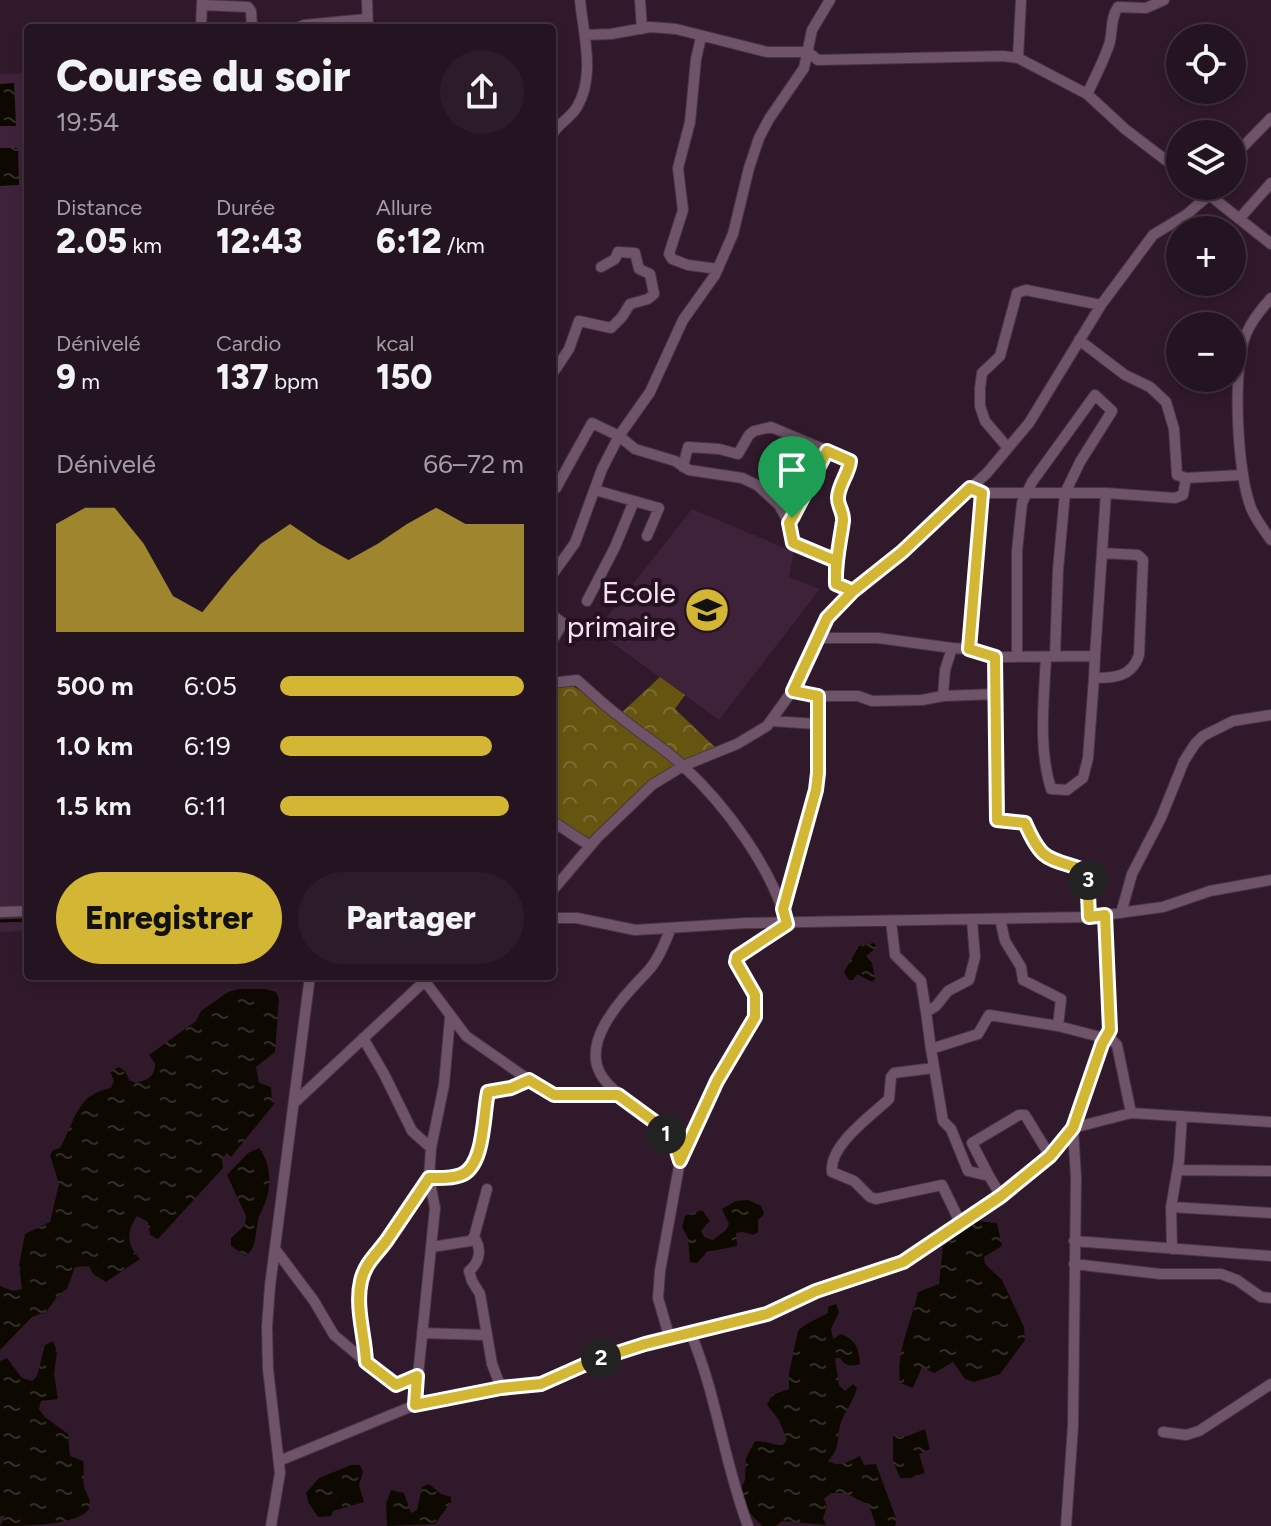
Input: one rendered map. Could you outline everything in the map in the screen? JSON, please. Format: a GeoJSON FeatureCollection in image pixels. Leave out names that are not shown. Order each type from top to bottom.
{"type":"FeatureCollection","features":[{"type":"Feature","properties":{"kind":"street"},"geometry":{"type":"LineString","coordinates":[[367,0],[368,24]]}},
{"type":"Feature","properties":{"kind":"street"},"geometry":{"type":"LineString","coordinates":[[556,130],[578,105],[585,89],[585,35],[580,0]]}},
{"type":"Feature","properties":{"kind":"street"},"geometry":{"type":"LineString","coordinates":[[640,0],[642,29]]}},
{"type":"Feature","properties":{"kind":"street"},"geometry":{"type":"LineString","coordinates":[[556,569],[575,543],[619,436],[650,392],[683,320],[718,269],[733,234],[759,138],[804,68],[812,30],[830,0]]}},
{"type":"Feature","properties":{"kind":"street"},"geometry":{"type":"LineString","coordinates":[[1018,58],[1021,0]]}},
{"type":"Feature","properties":{"kind":"street"},"geometry":{"type":"LineString","coordinates":[[1087,94],[1107,50],[1118,7],[1146,8],[1164,0]]}},
{"type":"Feature","properties":{"kind":"street"},"geometry":{"type":"LineString","coordinates":[[201,24],[202,3],[248,7],[252,24]]}},
{"type":"Feature","properties":{"kind":"street"},"geometry":{"type":"LineString","coordinates":[[585,35],[676,29],[767,52],[808,52],[818,60],[962,56],[1018,58],[1087,94],[1166,160]]}},
{"type":"Feature","properties":{"kind":"street"},"geometry":{"type":"LineString","coordinates":[[701,37],[690,122],[678,168],[683,210],[669,254],[672,259],[688,265],[718,269]]}},
{"type":"Feature","properties":{"kind":"street"},"geometry":{"type":"LineString","coordinates":[[1246,144],[1271,118]]}},
{"type":"Feature","properties":{"kind":"street"},"geometry":{"type":"LineString","coordinates":[[1242,216],[1271,183]]}},
{"type":"Feature","properties":{"kind":"street"},"geometry":{"type":"LineString","coordinates":[[556,886],[590,846],[652,785],[683,766],[737,744],[771,721],[793,691],[835,607],[892,560],[1008,448],[1029,423],[1101,305],[1153,235],[1186,215],[1196,200]]}},
{"type":"Feature","properties":{"kind":"street"},"geometry":{"type":"LineString","coordinates":[[1217,200],[1236,216]]}},
{"type":"Feature","properties":{"kind":"street"},"geometry":{"type":"LineString","coordinates":[[1246,224],[1271,244]]}},
{"type":"Feature","properties":{"kind":"street"},"geometry":{"type":"LineString","coordinates":[[556,368],[569,349],[579,321],[611,328],[630,304],[654,294],[650,274],[639,269],[635,253],[618,252],[615,259],[601,267]]}},
{"type":"Feature","properties":{"kind":"street"},"geometry":{"type":"LineString","coordinates":[[1008,448],[985,421],[980,406],[980,388],[982,373],[1000,356],[1017,293],[1026,290],[1101,305]]}},
{"type":"Feature","properties":{"kind":"street"},"geometry":{"type":"LineString","coordinates":[[1271,298],[1251,324],[1240,359],[1239,411],[1242,475],[1252,511],[1271,540]]}},
{"type":"Feature","properties":{"kind":"street"},"geometry":{"type":"LineString","coordinates":[[1079,340],[1125,375],[1150,387],[1166,402],[1174,429],[1176,473],[1180,478],[1242,475]]}},
{"type":"Feature","properties":{"kind":"street"},"geometry":{"type":"LineString","coordinates":[[1017,657],[1018,529],[1025,494],[1095,395],[1112,411],[1080,462],[1065,493],[1051,656],[1046,758],[1051,789],[1067,790],[1083,778],[1088,758],[1106,493]]}},
{"type":"Feature","properties":{"kind":"street"},"geometry":{"type":"LineString","coordinates":[[556,488],[590,423],[619,436],[635,449],[675,461],[691,471],[742,478],[757,485],[779,505],[789,523],[794,544],[836,561]]}},
{"type":"Feature","properties":{"kind":"street"},"geometry":{"type":"LineString","coordinates":[[683,467],[688,447],[724,449],[738,454],[754,431],[771,427],[847,459],[851,465],[838,497],[844,519],[836,561],[836,584],[853,591]]}},
{"type":"Feature","properties":{"kind":"street"},"geometry":{"type":"LineString","coordinates":[[789,523],[827,451]]}},
{"type":"Feature","properties":{"kind":"street"},"geometry":{"type":"LineString","coordinates":[[970,488],[982,493],[1106,493],[1180,497],[1185,492],[1186,478]]}},
{"type":"Feature","properties":{"kind":"street"},"geometry":{"type":"LineString","coordinates":[[595,490],[660,509],[647,536]]}},
{"type":"Feature","properties":{"kind":"street"},"geometry":{"type":"LineString","coordinates":[[969,649],[982,493]]}},
{"type":"Feature","properties":{"kind":"street"},"geometry":{"type":"LineString","coordinates":[[587,601],[634,501]]}},
{"type":"Feature","properties":{"kind":"street"},"geometry":{"type":"LineString","coordinates":[[1094,678],[1116,678],[1125,674],[1136,663],[1140,642],[1142,557],[1102,553]]}},
{"type":"Feature","properties":{"kind":"street"},"geometry":{"type":"LineString","coordinates":[[556,618],[563,623],[556,634]]}},
{"type":"Feature","properties":{"kind":"street"},"geometry":{"type":"LineString","coordinates":[[817,638],[886,639],[969,649],[995,657],[1095,656]]}},
{"type":"Feature","properties":{"kind":"street"},"geometry":{"type":"LineString","coordinates":[[943,696],[945,670],[952,648]]}},
{"type":"Feature","properties":{"kind":"street"},"geometry":{"type":"LineString","coordinates":[[995,657],[997,820],[1025,823],[1036,848],[1055,862],[1087,871],[1089,917]]}},
{"type":"Feature","properties":{"kind":"street"},"geometry":{"type":"LineString","coordinates":[[556,683],[577,680],[683,766],[717,803],[748,845],[772,884],[787,924]]}},
{"type":"Feature","properties":{"kind":"street"},"geometry":{"type":"LineString","coordinates":[[793,691],[818,696],[852,696],[872,701],[997,694]]}},
{"type":"Feature","properties":{"kind":"street"},"geometry":{"type":"LineString","coordinates":[[783,909],[816,790],[818,696]]}},
{"type":"Feature","properties":{"kind":"street"},"geometry":{"type":"LineString","coordinates":[[1121,913],[1132,874],[1161,818],[1184,761],[1195,744],[1203,736],[1233,721],[1271,715]]}},
{"type":"Feature","properties":{"kind":"street"},"geometry":{"type":"LineString","coordinates":[[771,721],[817,724]]}},
{"type":"Feature","properties":{"kind":"street"},"geometry":{"type":"LineString","coordinates":[[556,824],[590,846]]}},
{"type":"Feature","properties":{"kind":"street"},"geometry":{"type":"LineString","coordinates":[[556,918],[577,918],[635,930],[1089,917],[1163,907],[1210,891],[1271,880]]}},
{"type":"Feature","properties":{"kind":"street"},"geometry":{"type":"LineString","coordinates":[[0,912],[24,911]]}},
{"type":"Feature","properties":{"kind":"street"},"geometry":{"type":"LineString","coordinates":[[279,1461],[415,1405],[501,1388],[541,1384],[595,1360],[767,1314],[816,1291],[903,1262],[961,1224],[1050,1156],[1073,1128],[1102,1044],[1110,1030],[1105,915]]}},
{"type":"Feature","properties":{"kind":"street"},"geometry":{"type":"LineString","coordinates":[[1000,919],[1005,941],[1021,967],[1023,980],[1061,999],[1058,1026]]}},
{"type":"Feature","properties":{"kind":"street"},"geometry":{"type":"LineString","coordinates":[[926,1012],[936,1006],[948,991],[969,980],[975,957],[972,920]]}},
{"type":"Feature","properties":{"kind":"street"},"geometry":{"type":"LineString","coordinates":[[891,921],[895,955],[921,981],[941,1116],[951,1129],[968,1171],[989,1176]]}},
{"type":"Feature","properties":{"kind":"street"},"geometry":{"type":"LineString","coordinates":[[670,1339],[658,1298],[680,1161],[711,1092],[755,1017],[755,995],[739,969],[737,957],[787,924]]}},
{"type":"Feature","properties":{"kind":"street"},"geometry":{"type":"LineString","coordinates":[[671,928],[649,969],[630,988],[604,1025],[595,1057],[605,1082],[659,1125],[676,1148],[680,1161]]}},
{"type":"Feature","properties":{"kind":"street"},"geometry":{"type":"LineString","coordinates":[[271,1526],[280,1473],[268,1369],[267,1327],[309,980]]}},
{"type":"Feature","properties":{"kind":"street"},"geometry":{"type":"LineString","coordinates":[[293,1103],[423,980]]}},
{"type":"Feature","properties":{"kind":"street"},"geometry":{"type":"LineString","coordinates":[[426,980],[450,1018],[466,1036],[554,1095],[618,1095]]}},
{"type":"Feature","properties":{"kind":"street"},"geometry":{"type":"LineString","coordinates":[[931,1049],[978,1034],[989,1015],[1058,1026],[1106,1039],[1117,1045],[1131,1113]]}},
{"type":"Feature","properties":{"kind":"street"},"geometry":{"type":"LineString","coordinates":[[415,1405],[435,1208],[429,1178],[431,1148],[444,1085],[450,1018]]}},
{"type":"Feature","properties":{"kind":"street"},"geometry":{"type":"LineString","coordinates":[[363,1038],[412,1131],[431,1148]]}},
{"type":"Feature","properties":{"kind":"street"},"geometry":{"type":"LineString","coordinates":[[933,1068],[894,1073],[889,1099],[857,1126],[834,1156],[832,1172],[854,1181],[876,1199],[942,1185],[961,1224]]}},
{"type":"Feature","properties":{"kind":"street"},"geometry":{"type":"LineString","coordinates":[[429,1178],[461,1175],[472,1168],[482,1141],[488,1092],[511,1088],[529,1080]]}},
{"type":"Feature","properties":{"kind":"street"},"geometry":{"type":"LineString","coordinates":[[1073,1128],[1131,1113],[1271,1122]]}},
{"type":"Feature","properties":{"kind":"street"},"geometry":{"type":"LineString","coordinates":[[1001,1196],[972,1143],[1019,1115],[1025,1115],[1050,1156]]}},
{"type":"Feature","properties":{"kind":"street"},"geometry":{"type":"LineString","coordinates":[[1172,1249],[1171,1207],[1178,1170],[1182,1116]]}},
{"type":"Feature","properties":{"kind":"street"},"geometry":{"type":"LineString","coordinates":[[1066,1526],[1073,1426],[1076,1178],[1073,1128]]}},
{"type":"Feature","properties":{"kind":"street"},"geometry":{"type":"LineString","coordinates":[[1178,1170],[1271,1171]]}},
{"type":"Feature","properties":{"kind":"street"},"geometry":{"type":"LineString","coordinates":[[366,1362],[360,1283],[366,1266],[429,1178]]}},
{"type":"Feature","properties":{"kind":"street"},"geometry":{"type":"LineString","coordinates":[[432,1247],[470,1241],[474,1237],[487,1189]]}},
{"type":"Feature","properties":{"kind":"street"},"geometry":{"type":"LineString","coordinates":[[1171,1207],[1271,1213]]}},
{"type":"Feature","properties":{"kind":"street"},"geometry":{"type":"LineString","coordinates":[[474,1237],[479,1251],[476,1266],[469,1271],[469,1275],[480,1294],[486,1314],[486,1335],[501,1388]]}},
{"type":"Feature","properties":{"kind":"street"},"geometry":{"type":"LineString","coordinates":[[1074,1241],[1271,1256]]}},
{"type":"Feature","properties":{"kind":"street"},"geometry":{"type":"LineString","coordinates":[[275,1249],[314,1301],[334,1335],[396,1385],[417,1376]]}},
{"type":"Feature","properties":{"kind":"street"},"geometry":{"type":"LineString","coordinates":[[1074,1264],[1160,1274],[1221,1274],[1237,1280],[1261,1297],[1271,1298]]}},
{"type":"Feature","properties":{"kind":"street"},"geometry":{"type":"LineString","coordinates":[[422,1333],[486,1335]]}},
{"type":"Feature","properties":{"kind":"street"},"geometry":{"type":"LineString","coordinates":[[691,1334],[718,1412],[726,1456],[748,1526]]}},
{"type":"Feature","properties":{"kind":"street"},"geometry":{"type":"LineString","coordinates":[[1163,1432],[1186,1435],[1199,1431],[1271,1384]]}},
{"type":"Feature","properties":{"kind":"shaded area"},"geometry":{"type":"Polygon","coordinates":[[[24,73],[24,931],[0,932],[0,74],[24,73]]]}},
{"type":"Feature","properties":{"kind":"shaded area"},"geometry":{"type":"Polygon","coordinates":[[[692,509],[794,552],[789,577],[820,589],[719,720],[596,631],[692,509]]]}},
{"type":"Feature","properties":{"kind":"green space"},"geometry":{"type":"Polygon","coordinates":[[[660,677],[685,695],[675,709],[719,751],[657,777],[589,842],[556,818],[556,679],[561,678],[618,716],[660,677]]]}},
{"type":"Feature","properties":{"kind":"water"},"geometry":{"type":"Polygon","coordinates":[[[14,83],[16,126],[0,126],[0,84],[14,83]]]}},
{"type":"Feature","properties":{"kind":"water"},"geometry":{"type":"Polygon","coordinates":[[[0,148],[18,148],[19,185],[0,186],[0,148]]]}},
{"type":"Feature","properties":{"kind":"water"},"geometry":{"type":"Polygon","coordinates":[[[874,943],[877,947],[866,956],[872,963],[875,979],[872,982],[857,974],[849,980],[844,972],[859,946],[874,943]]]}},
{"type":"Feature","properties":{"kind":"water"},"geometry":{"type":"Polygon","coordinates":[[[265,989],[276,992],[279,999],[275,1052],[256,1067],[259,1083],[271,1087],[272,1101],[275,1103],[231,1157],[227,1153],[222,1159],[223,1168],[158,1239],[150,1235],[148,1222],[137,1216],[130,1238],[132,1249],[140,1259],[106,1282],[93,1274],[89,1266],[75,1267],[67,1289],[59,1294],[46,1312],[32,1317],[0,1350],[0,1286],[13,1291],[22,1289],[19,1265],[25,1234],[50,1222],[59,1184],[50,1155],[60,1148],[78,1110],[90,1096],[111,1088],[114,1081],[110,1071],[119,1067],[129,1080],[136,1083],[150,1077],[155,1063],[149,1055],[196,1021],[201,1011],[228,992],[265,989]]]}},
{"type":"Feature","properties":{"kind":"water"},"geometry":{"type":"Polygon","coordinates":[[[259,1148],[268,1167],[269,1190],[254,1244],[246,1256],[231,1246],[231,1238],[245,1225],[246,1216],[227,1175],[248,1153],[259,1148]]]}},
{"type":"Feature","properties":{"kind":"water"},"geometry":{"type":"Polygon","coordinates":[[[748,1200],[761,1206],[764,1214],[758,1220],[758,1232],[754,1235],[736,1233],[737,1246],[707,1252],[697,1263],[690,1262],[688,1238],[682,1227],[685,1216],[702,1210],[710,1221],[701,1231],[704,1237],[713,1240],[729,1224],[722,1209],[736,1201],[748,1200]]]}},
{"type":"Feature","properties":{"kind":"water"},"geometry":{"type":"Polygon","coordinates":[[[977,1221],[997,1223],[1002,1246],[984,1257],[985,1264],[1002,1280],[1024,1327],[1025,1340],[1000,1374],[974,1382],[965,1379],[953,1362],[934,1373],[922,1367],[913,1388],[900,1383],[902,1348],[918,1292],[939,1284],[943,1246],[977,1221]]]}},
{"type":"Feature","properties":{"kind":"water"},"geometry":{"type":"Polygon","coordinates":[[[836,1304],[839,1312],[831,1329],[833,1339],[841,1334],[853,1342],[858,1349],[860,1364],[848,1365],[835,1358],[839,1385],[845,1391],[853,1384],[857,1388],[840,1425],[836,1448],[828,1461],[840,1464],[860,1456],[864,1465],[876,1464],[897,1521],[895,1526],[876,1526],[869,1505],[845,1493],[831,1493],[824,1499],[827,1506],[823,1518],[826,1525],[782,1521],[776,1526],[762,1526],[745,1508],[740,1490],[745,1480],[746,1458],[755,1441],[783,1445],[787,1440],[779,1420],[767,1405],[772,1395],[789,1389],[789,1373],[798,1331],[828,1313],[828,1307],[836,1304]]]}},
{"type":"Feature","properties":{"kind":"water"},"geometry":{"type":"Polygon","coordinates":[[[53,1341],[57,1352],[54,1374],[58,1399],[41,1401],[39,1409],[68,1434],[70,1456],[83,1461],[83,1483],[90,1504],[79,1517],[67,1521],[0,1526],[5,1516],[0,1516],[0,1361],[7,1358],[22,1378],[32,1381],[37,1376],[45,1345],[53,1341]]]}},
{"type":"Feature","properties":{"kind":"water"},"geometry":{"type":"Polygon","coordinates":[[[925,1429],[930,1450],[919,1454],[925,1473],[900,1478],[893,1461],[893,1436],[908,1436],[925,1429]]]}},
{"type":"Feature","properties":{"kind":"water"},"geometry":{"type":"Polygon","coordinates":[[[351,1465],[360,1465],[363,1472],[359,1485],[364,1502],[333,1511],[331,1516],[318,1517],[306,1493],[319,1478],[351,1465]]]}},
{"type":"Feature","properties":{"kind":"water"},"geometry":{"type":"Polygon","coordinates":[[[429,1484],[441,1494],[451,1497],[451,1502],[435,1524],[387,1526],[386,1504],[391,1490],[404,1493],[411,1513],[417,1510],[422,1487],[429,1484]]]}},
{"type":"Feature","properties":{"kind":"waterway"},"geometry":{"type":"LineString","coordinates":[[0,921],[24,920]]}},
{"type":"Feature","properties":{"kind":"place","name":"Ecole primaire"},"geometry":{"type":"Point","coordinates":[707,610]}},
{"type":"Feature","properties":{"kind":"route"},"geometry":{"type":"LineString","coordinates":[[792,518],[789,523],[793,543],[836,561],[836,584],[853,591],[827,618],[793,691],[818,696],[818,773],[783,909],[787,924],[737,957],[739,969],[755,995],[755,1017],[717,1081],[680,1161],[676,1148],[659,1125],[618,1095],[554,1095],[529,1080],[511,1088],[488,1092],[482,1141],[472,1168],[461,1175],[429,1178],[384,1244],[373,1255],[360,1283],[366,1362],[396,1385],[417,1376],[415,1405],[501,1388],[541,1384],[595,1360],[645,1344],[767,1314],[816,1291],[903,1262],[1001,1196],[1050,1156],[1073,1128],[1102,1044],[1110,1030],[1105,915],[1089,917],[1087,871],[1055,862],[1036,848],[1025,823],[997,820],[995,657],[969,649],[982,493],[970,488],[902,552],[853,591],[836,584],[835,566],[836,561],[837,550],[844,519],[838,497],[850,461],[827,451],[792,518]]}}]}
